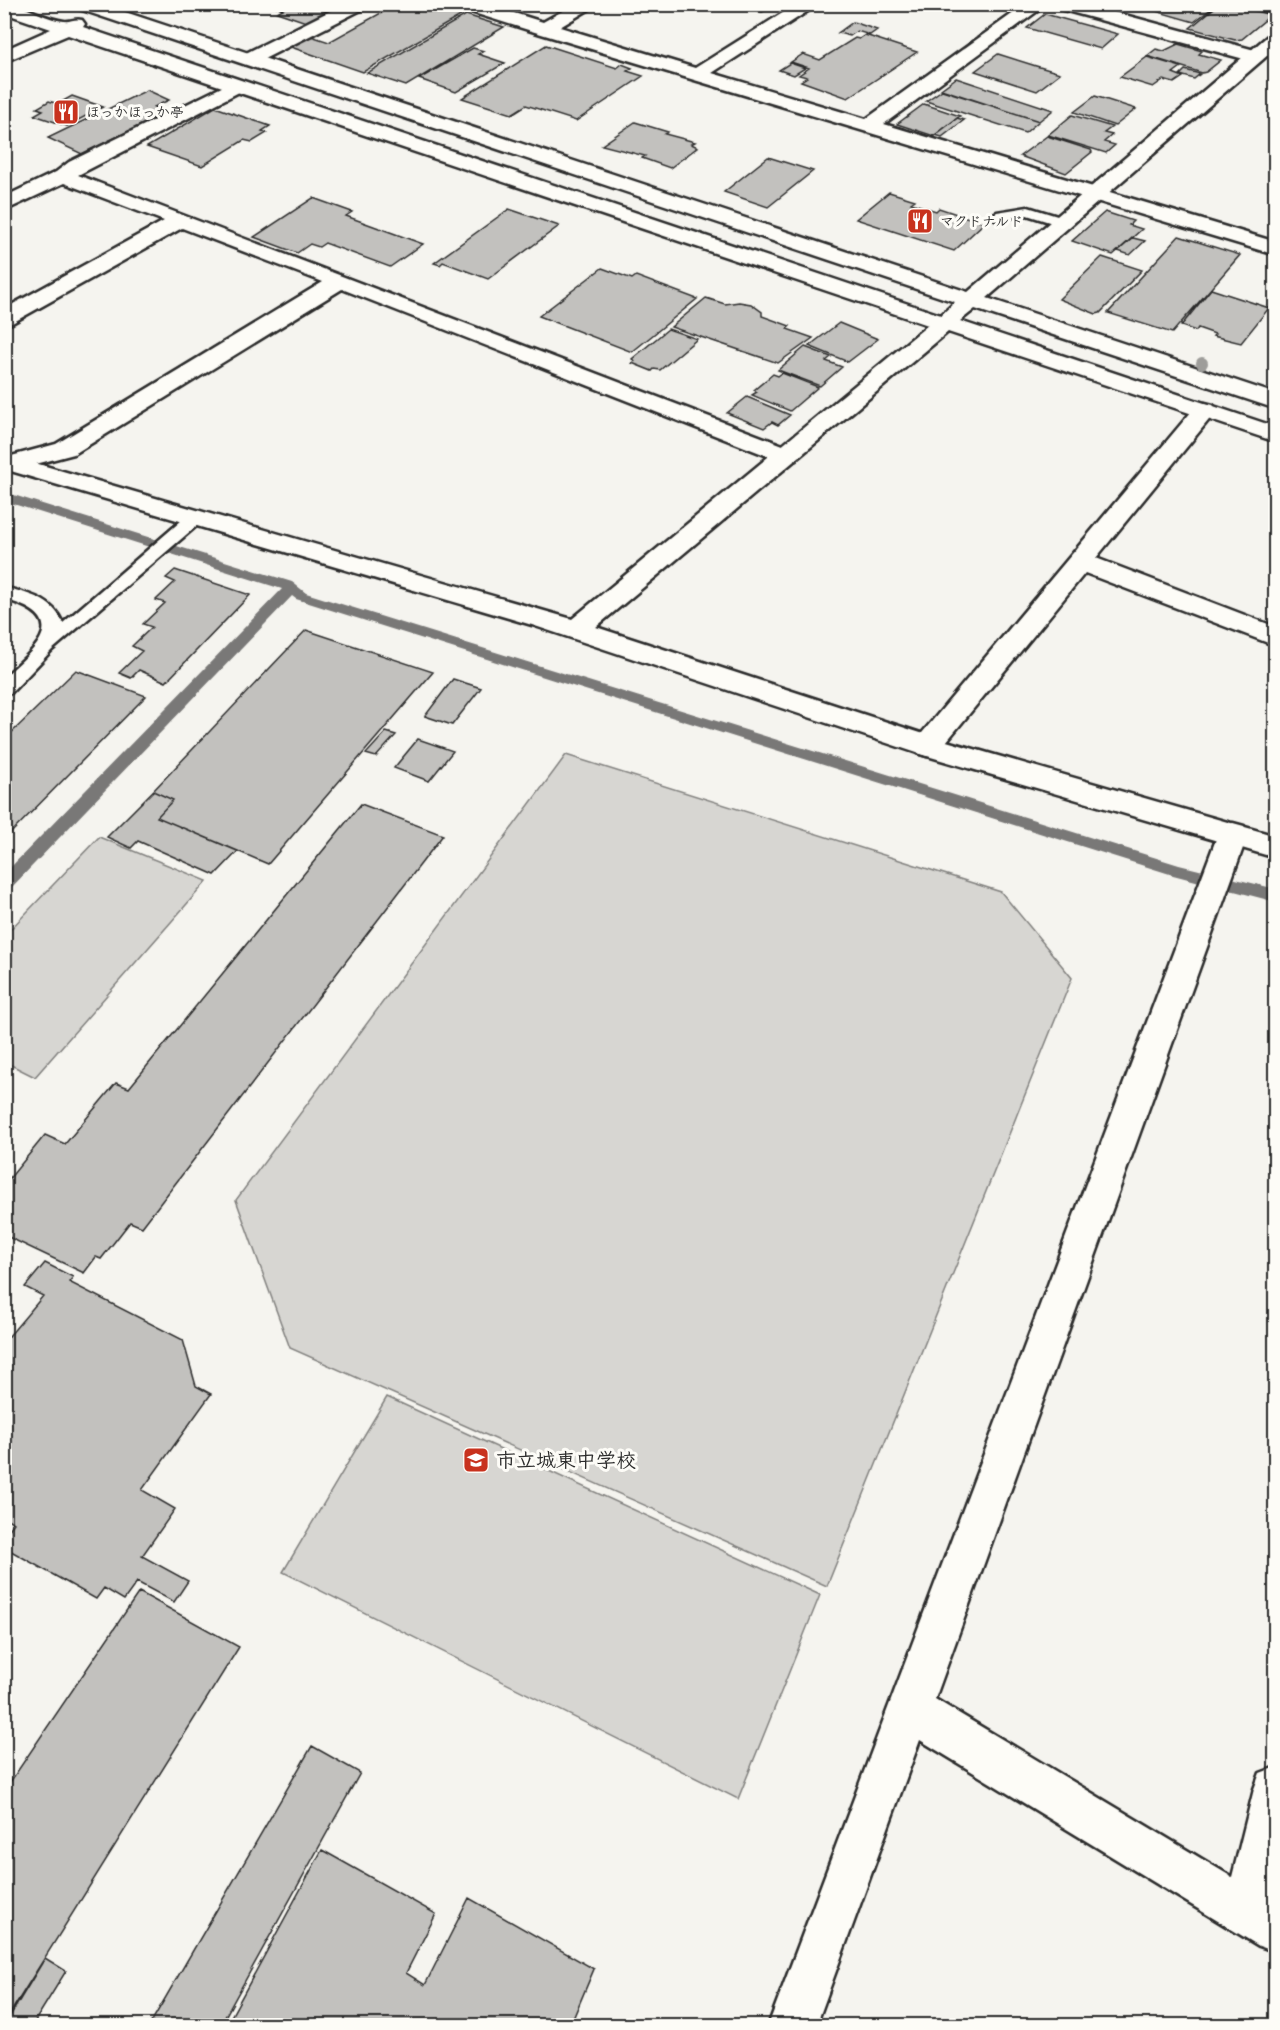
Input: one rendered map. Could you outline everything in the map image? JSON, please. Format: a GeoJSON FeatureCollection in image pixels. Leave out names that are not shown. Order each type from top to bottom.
{"type":"FeatureCollection","features":[{"type":"Feature","properties":{"kind":"street"},"geometry":{"type":"LineString","coordinates":[[82,4],[110,8],[249,59],[1275,402]]}},
{"type":"Feature","properties":{"kind":"street"},"geometry":{"type":"LineString","coordinates":[[249,59],[359,4]]}},
{"type":"Feature","properties":{"kind":"street"},"geometry":{"type":"LineString","coordinates":[[464,4],[1275,249]]}},
{"type":"Feature","properties":{"kind":"street"},"geometry":{"type":"LineString","coordinates":[[544,29],[589,4]]}},
{"type":"Feature","properties":{"kind":"street"},"geometry":{"type":"LineString","coordinates":[[696,75],[810,4]]}},
{"type":"Feature","properties":{"kind":"street"},"geometry":{"type":"LineString","coordinates":[[869,126],[1038,4]]}},
{"type":"Feature","properties":{"kind":"street"},"geometry":{"type":"LineString","coordinates":[[1062,4],[1255,56]]}},
{"type":"Feature","properties":{"kind":"street"},"geometry":{"type":"LineString","coordinates":[[4,7],[1275,435]]}},
{"type":"Feature","properties":{"kind":"street"},"geometry":{"type":"LineString","coordinates":[[4,57],[110,8]]}},
{"type":"Feature","properties":{"kind":"street"},"geometry":{"type":"LineString","coordinates":[[576,630],[945,323],[1275,38]]}},
{"type":"Feature","properties":{"kind":"street"},"geometry":{"type":"LineString","coordinates":[[4,205],[63,176],[76,166],[236,86]]}},
{"type":"Feature","properties":{"kind":"street"},"geometry":{"type":"LineString","coordinates":[[63,176],[340,280],[787,454]]}},
{"type":"Feature","properties":{"kind":"street"},"geometry":{"type":"LineString","coordinates":[[4,318],[182,220]]}},
{"type":"Feature","properties":{"kind":"street"},"geometry":{"type":"LineString","coordinates":[[7,465],[65,450],[340,280]]}},
{"type":"Feature","properties":{"kind":"street"},"geometry":{"type":"LineString","coordinates":[[927,746],[1205,410]]}},
{"type":"Feature","properties":{"kind":"street"},"geometry":{"type":"LineString","coordinates":[[7,465],[576,630],[927,746],[1275,847]]}},
{"type":"Feature","properties":{"kind":"street"},"geometry":{"type":"LineString","coordinates":[[1081,562],[1275,637]]}},
{"type":"Feature","properties":{"kind":"street"},"geometry":{"type":"LineString","coordinates":[[792,2025],[1233,834]]}},
{"type":"Feature","properties":{"kind":"street"},"geometry":{"type":"LineString","coordinates":[[909,1709],[1261,1920],[1275,1789]]}},
{"type":"Feature","properties":{"kind":"lane"},"geometry":{"type":"LineString","coordinates":[[997,216],[1028,211],[1062,222]]}},
{"type":"Feature","properties":{"kind":"lane"},"geometry":{"type":"LineString","coordinates":[[4,688],[49,645],[152,558],[195,518]]}},
{"type":"Feature","properties":{"kind":"lane"},"geometry":{"type":"LineString","coordinates":[[4,593],[37,604],[51,615],[54,632],[49,645]]}},
{"type":"Feature","properties":{"kind":"shaded area"},"geometry":{"type":"Polygon","coordinates":[[[566,755],[1001,892],[1072,978],[827,1586],[290,1348],[236,1200],[566,755]]]}},
{"type":"Feature","properties":{"kind":"shaded area"},"geometry":{"type":"Polygon","coordinates":[[[99,837],[207,881],[35,1077],[5,1062],[5,935],[99,837]]]}},
{"type":"Feature","properties":{"kind":"shaded area"},"geometry":{"type":"Polygon","coordinates":[[[387,1397],[820,1595],[738,1799],[283,1572],[387,1397]]]}},
{"type":"Feature","properties":{"kind":"building"},"geometry":{"type":"Polygon","coordinates":[[[270,4],[334,4],[325,9],[328,11],[306,22],[277,12],[283,9],[270,4]]]}},
{"type":"Feature","properties":{"kind":"building"},"geometry":{"type":"Polygon","coordinates":[[[397,4],[432,4],[464,14],[363,72],[288,46],[308,35],[329,42],[397,4]]]}},
{"type":"Feature","properties":{"kind":"building"},"geometry":{"type":"Polygon","coordinates":[[[738,4],[775,4],[777,6],[762,12],[738,4]]]}},
{"type":"Feature","properties":{"kind":"building"},"geometry":{"type":"Polygon","coordinates":[[[1149,4],[1200,4],[1212,8],[1194,22],[1145,8],[1149,4]]]}},
{"type":"Feature","properties":{"kind":"building"},"geometry":{"type":"Polygon","coordinates":[[[1219,4],[1228,4],[1271,15],[1242,39],[1235,40],[1190,28],[1219,4]]]}},
{"type":"Feature","properties":{"kind":"building"},"geometry":{"type":"Polygon","coordinates":[[[1234,4],[1275,4],[1265,13],[1234,4]]]}},
{"type":"Feature","properties":{"kind":"building"},"geometry":{"type":"Polygon","coordinates":[[[1045,14],[1118,34],[1101,49],[1027,28],[1045,14]]]}},
{"type":"Feature","properties":{"kind":"building"},"geometry":{"type":"Polygon","coordinates":[[[466,15],[504,27],[406,86],[367,73],[466,15]]]}},
{"type":"Feature","properties":{"kind":"building"},"geometry":{"type":"Polygon","coordinates":[[[853,22],[877,30],[870,35],[857,31],[850,36],[838,33],[853,22]]]}},
{"type":"Feature","properties":{"kind":"building"},"geometry":{"type":"Polygon","coordinates":[[[865,35],[917,52],[848,98],[801,81],[807,77],[799,75],[809,68],[791,62],[803,54],[820,60],[855,38],[859,39],[865,35]]]}},
{"type":"Feature","properties":{"kind":"building"},"geometry":{"type":"Polygon","coordinates":[[[1178,44],[1202,51],[1199,54],[1221,60],[1202,73],[1147,56],[1156,49],[1164,51],[1178,44]]]}},
{"type":"Feature","properties":{"kind":"building"},"geometry":{"type":"Polygon","coordinates":[[[546,45],[617,68],[622,64],[632,68],[627,71],[643,76],[576,121],[526,105],[512,114],[462,98],[546,45]]]}},
{"type":"Feature","properties":{"kind":"building"},"geometry":{"type":"Polygon","coordinates":[[[473,48],[484,51],[478,54],[505,63],[456,92],[419,79],[473,48]]]}},
{"type":"Feature","properties":{"kind":"building"},"geometry":{"type":"Polygon","coordinates":[[[998,54],[1060,73],[1037,91],[975,71],[998,54]]]}},
{"type":"Feature","properties":{"kind":"building"},"geometry":{"type":"Polygon","coordinates":[[[1147,57],[1181,67],[1173,73],[1183,77],[1174,83],[1163,80],[1153,87],[1120,77],[1147,57]]]}},
{"type":"Feature","properties":{"kind":"building"},"geometry":{"type":"Polygon","coordinates":[[[790,63],[805,68],[794,75],[779,70],[790,63]]]}},
{"type":"Feature","properties":{"kind":"building"},"geometry":{"type":"Polygon","coordinates":[[[1185,70],[1200,74],[1194,79],[1180,75],[1185,70]]]}},
{"type":"Feature","properties":{"kind":"building"},"geometry":{"type":"Polygon","coordinates":[[[956,78],[1053,110],[1039,121],[941,89],[956,78]]]}},
{"type":"Feature","properties":{"kind":"building"},"geometry":{"type":"Polygon","coordinates":[[[147,90],[169,100],[154,107],[166,113],[82,154],[48,138],[147,90]]]}},
{"type":"Feature","properties":{"kind":"building"},"geometry":{"type":"Polygon","coordinates":[[[942,90],[1039,121],[1025,133],[926,101],[942,90]]]}},
{"type":"Feature","properties":{"kind":"building","name":"ほっかほっか亭"},"geometry":{"type":"Polygon","coordinates":[[[72,96],[103,107],[67,126],[34,115],[43,110],[37,108],[49,101],[58,104],[72,96]]]}},
{"type":"Feature","properties":{"kind":"building"},"geometry":{"type":"Polygon","coordinates":[[[1095,96],[1136,109],[1115,126],[1074,112],[1095,96]]]}},
{"type":"Feature","properties":{"kind":"building"},"geometry":{"type":"Polygon","coordinates":[[[924,104],[960,116],[934,136],[897,124],[924,104]]]}},
{"type":"Feature","properties":{"kind":"building"},"geometry":{"type":"Polygon","coordinates":[[[215,107],[270,126],[262,131],[267,133],[252,142],[244,140],[202,166],[147,147],[215,107]]]}},
{"type":"Feature","properties":{"kind":"building"},"geometry":{"type":"Polygon","coordinates":[[[1072,115],[1112,127],[1104,133],[1112,135],[1104,142],[1115,145],[1106,153],[1048,135],[1072,115]]]}},
{"type":"Feature","properties":{"kind":"building"},"geometry":{"type":"Polygon","coordinates":[[[957,118],[964,120],[942,137],[935,135],[957,118]]]}},
{"type":"Feature","properties":{"kind":"building"},"geometry":{"type":"Polygon","coordinates":[[[635,122],[668,132],[665,134],[695,142],[691,144],[698,147],[670,168],[642,158],[645,156],[602,145],[635,122]]]}},
{"type":"Feature","properties":{"kind":"building"},"geometry":{"type":"Polygon","coordinates":[[[1047,136],[1092,152],[1066,173],[1020,156],[1047,136]]]}},
{"type":"Feature","properties":{"kind":"building"},"geometry":{"type":"Polygon","coordinates":[[[768,157],[813,171],[768,207],[724,192],[768,157]]]}},
{"type":"Feature","properties":{"kind":"building","name":"マクドナルド"},"geometry":{"type":"Polygon","coordinates":[[[889,192],[915,200],[911,203],[936,211],[939,208],[984,223],[954,251],[856,219],[889,192]]]}},
{"type":"Feature","properties":{"kind":"building"},"geometry":{"type":"Polygon","coordinates":[[[313,198],[352,212],[346,216],[423,244],[390,267],[325,243],[319,247],[310,244],[297,253],[254,237],[313,198]]]}},
{"type":"Feature","properties":{"kind":"building"},"geometry":{"type":"Polygon","coordinates":[[[509,209],[559,226],[488,279],[443,262],[440,265],[434,263],[509,209]]]}},
{"type":"Feature","properties":{"kind":"building"},"geometry":{"type":"Polygon","coordinates":[[[1105,212],[1133,221],[1129,225],[1142,229],[1113,255],[1072,241],[1105,212]]]}},
{"type":"Feature","properties":{"kind":"building"},"geometry":{"type":"Polygon","coordinates":[[[1179,236],[1240,255],[1172,333],[1108,313],[1179,236]]]}},
{"type":"Feature","properties":{"kind":"building"},"geometry":{"type":"Polygon","coordinates":[[[1133,238],[1145,241],[1130,255],[1118,251],[1133,238]]]}},
{"type":"Feature","properties":{"kind":"building"},"geometry":{"type":"Polygon","coordinates":[[[1102,257],[1142,270],[1100,313],[1096,314],[1059,299],[1102,257]]]}},
{"type":"Feature","properties":{"kind":"building"},"geometry":{"type":"Polygon","coordinates":[[[602,268],[632,279],[636,276],[697,299],[632,352],[539,316],[602,268]]]}},
{"type":"Feature","properties":{"kind":"building"},"geometry":{"type":"Polygon","coordinates":[[[1211,289],[1269,308],[1241,343],[1213,336],[1215,334],[1198,328],[1196,331],[1181,326],[1211,289]]]}},
{"type":"Feature","properties":{"kind":"building"},"geometry":{"type":"Polygon","coordinates":[[[706,298],[725,304],[739,302],[751,304],[762,312],[762,316],[790,326],[787,329],[813,338],[778,363],[671,327],[706,298]]]}},
{"type":"Feature","properties":{"kind":"building"},"geometry":{"type":"Polygon","coordinates":[[[839,323],[878,339],[848,362],[809,346],[839,323]]]}},
{"type":"Feature","properties":{"kind":"building"},"geometry":{"type":"Polygon","coordinates":[[[668,329],[697,339],[660,370],[652,371],[632,363],[635,361],[632,359],[668,329]]]}},
{"type":"Feature","properties":{"kind":"building"},"geometry":{"type":"Polygon","coordinates":[[[805,347],[831,357],[826,361],[842,367],[820,386],[778,370],[805,347]]]}},
{"type":"Feature","properties":{"kind":"building"},"geometry":{"type":"Polygon","coordinates":[[[782,373],[818,387],[790,411],[752,395],[757,392],[754,390],[773,374],[778,376],[782,373]]]}},
{"type":"Feature","properties":{"kind":"building"},"geometry":{"type":"Polygon","coordinates":[[[747,397],[790,415],[778,425],[772,422],[764,428],[727,413],[747,397]]]}},
{"type":"Feature","properties":{"kind":"building"},"geometry":{"type":"Polygon","coordinates":[[[175,570],[250,595],[166,682],[139,670],[131,678],[119,673],[142,651],[132,646],[152,627],[143,624],[165,603],[156,600],[175,582],[166,578],[175,570]]]}},
{"type":"Feature","properties":{"kind":"building"},"geometry":{"type":"Polygon","coordinates":[[[306,630],[433,672],[268,864],[157,817],[173,800],[153,791],[306,630]]]}},
{"type":"Feature","properties":{"kind":"building"},"geometry":{"type":"Polygon","coordinates":[[[76,670],[146,696],[4,840],[4,740],[76,670]]]}},
{"type":"Feature","properties":{"kind":"building"},"geometry":{"type":"Polygon","coordinates":[[[453,679],[481,688],[452,725],[425,716],[453,679]]]}},
{"type":"Feature","properties":{"kind":"building"},"geometry":{"type":"Polygon","coordinates":[[[386,732],[396,735],[376,757],[366,754],[386,732]]]}},
{"type":"Feature","properties":{"kind":"building"},"geometry":{"type":"Polygon","coordinates":[[[418,739],[453,751],[429,781],[394,768],[418,739]]]}},
{"type":"Feature","properties":{"kind":"building"},"geometry":{"type":"Polygon","coordinates":[[[153,791],[173,800],[157,817],[238,851],[215,875],[138,841],[131,848],[107,837],[153,791]]]}},
{"type":"Feature","properties":{"kind":"building"},"geometry":{"type":"Polygon","coordinates":[[[361,804],[443,835],[142,1227],[130,1222],[101,1259],[96,1257],[84,1273],[4,1235],[4,1185],[45,1135],[65,1144],[116,1083],[129,1088],[361,804]]]}},
{"type":"Feature","properties":{"kind":"building"},"geometry":{"type":"Polygon","coordinates":[[[45,1263],[73,1277],[69,1282],[183,1340],[196,1386],[211,1394],[142,1490],[175,1509],[142,1556],[188,1581],[174,1602],[137,1582],[124,1600],[104,1588],[96,1599],[4,1547],[4,1536],[14,1523],[4,1517],[4,1342],[43,1296],[25,1287],[45,1263]]]}},
{"type":"Feature","properties":{"kind":"building"},"geometry":{"type":"Polygon","coordinates":[[[139,1592],[239,1647],[4,2023],[4,1791],[139,1592]]]}},
{"type":"Feature","properties":{"kind":"building"},"geometry":{"type":"Polygon","coordinates":[[[312,1746],[360,1773],[220,2026],[149,2026],[312,1746]]]}},
{"type":"Feature","properties":{"kind":"building"},"geometry":{"type":"Polygon","coordinates":[[[322,1850],[436,1914],[406,1973],[425,1985],[469,1898],[594,1969],[570,2026],[226,2026],[322,1850]]]}},
{"type":"Feature","properties":{"kind":"building"},"geometry":{"type":"Polygon","coordinates":[[[45,1958],[66,1971],[32,2026],[4,2026],[45,1958]]]}},
{"type":"Feature","properties":{"kind":"waterway"},"geometry":{"type":"LineString","coordinates":[[4,496],[291,588]]}},
{"type":"Feature","properties":{"kind":"waterway"},"geometry":{"type":"LineString","coordinates":[[4,885],[291,588]]}},
{"type":"Feature","properties":{"kind":"waterway"},"geometry":{"type":"LineString","coordinates":[[291,588],[301,596],[1179,871],[1276,896]]}},
{"type":"Feature","properties":{"kind":"place","name":"ほっかほっか亭"},"geometry":{"type":"Point","coordinates":[66,112]}},
{"type":"Feature","properties":{"kind":"place","name":"マクドナルド"},"geometry":{"type":"Point","coordinates":[920,221]}},
{"type":"Feature","properties":{"kind":"place","name":"市立城東中学校"},"geometry":{"type":"Point","coordinates":[476,1460]}}]}
